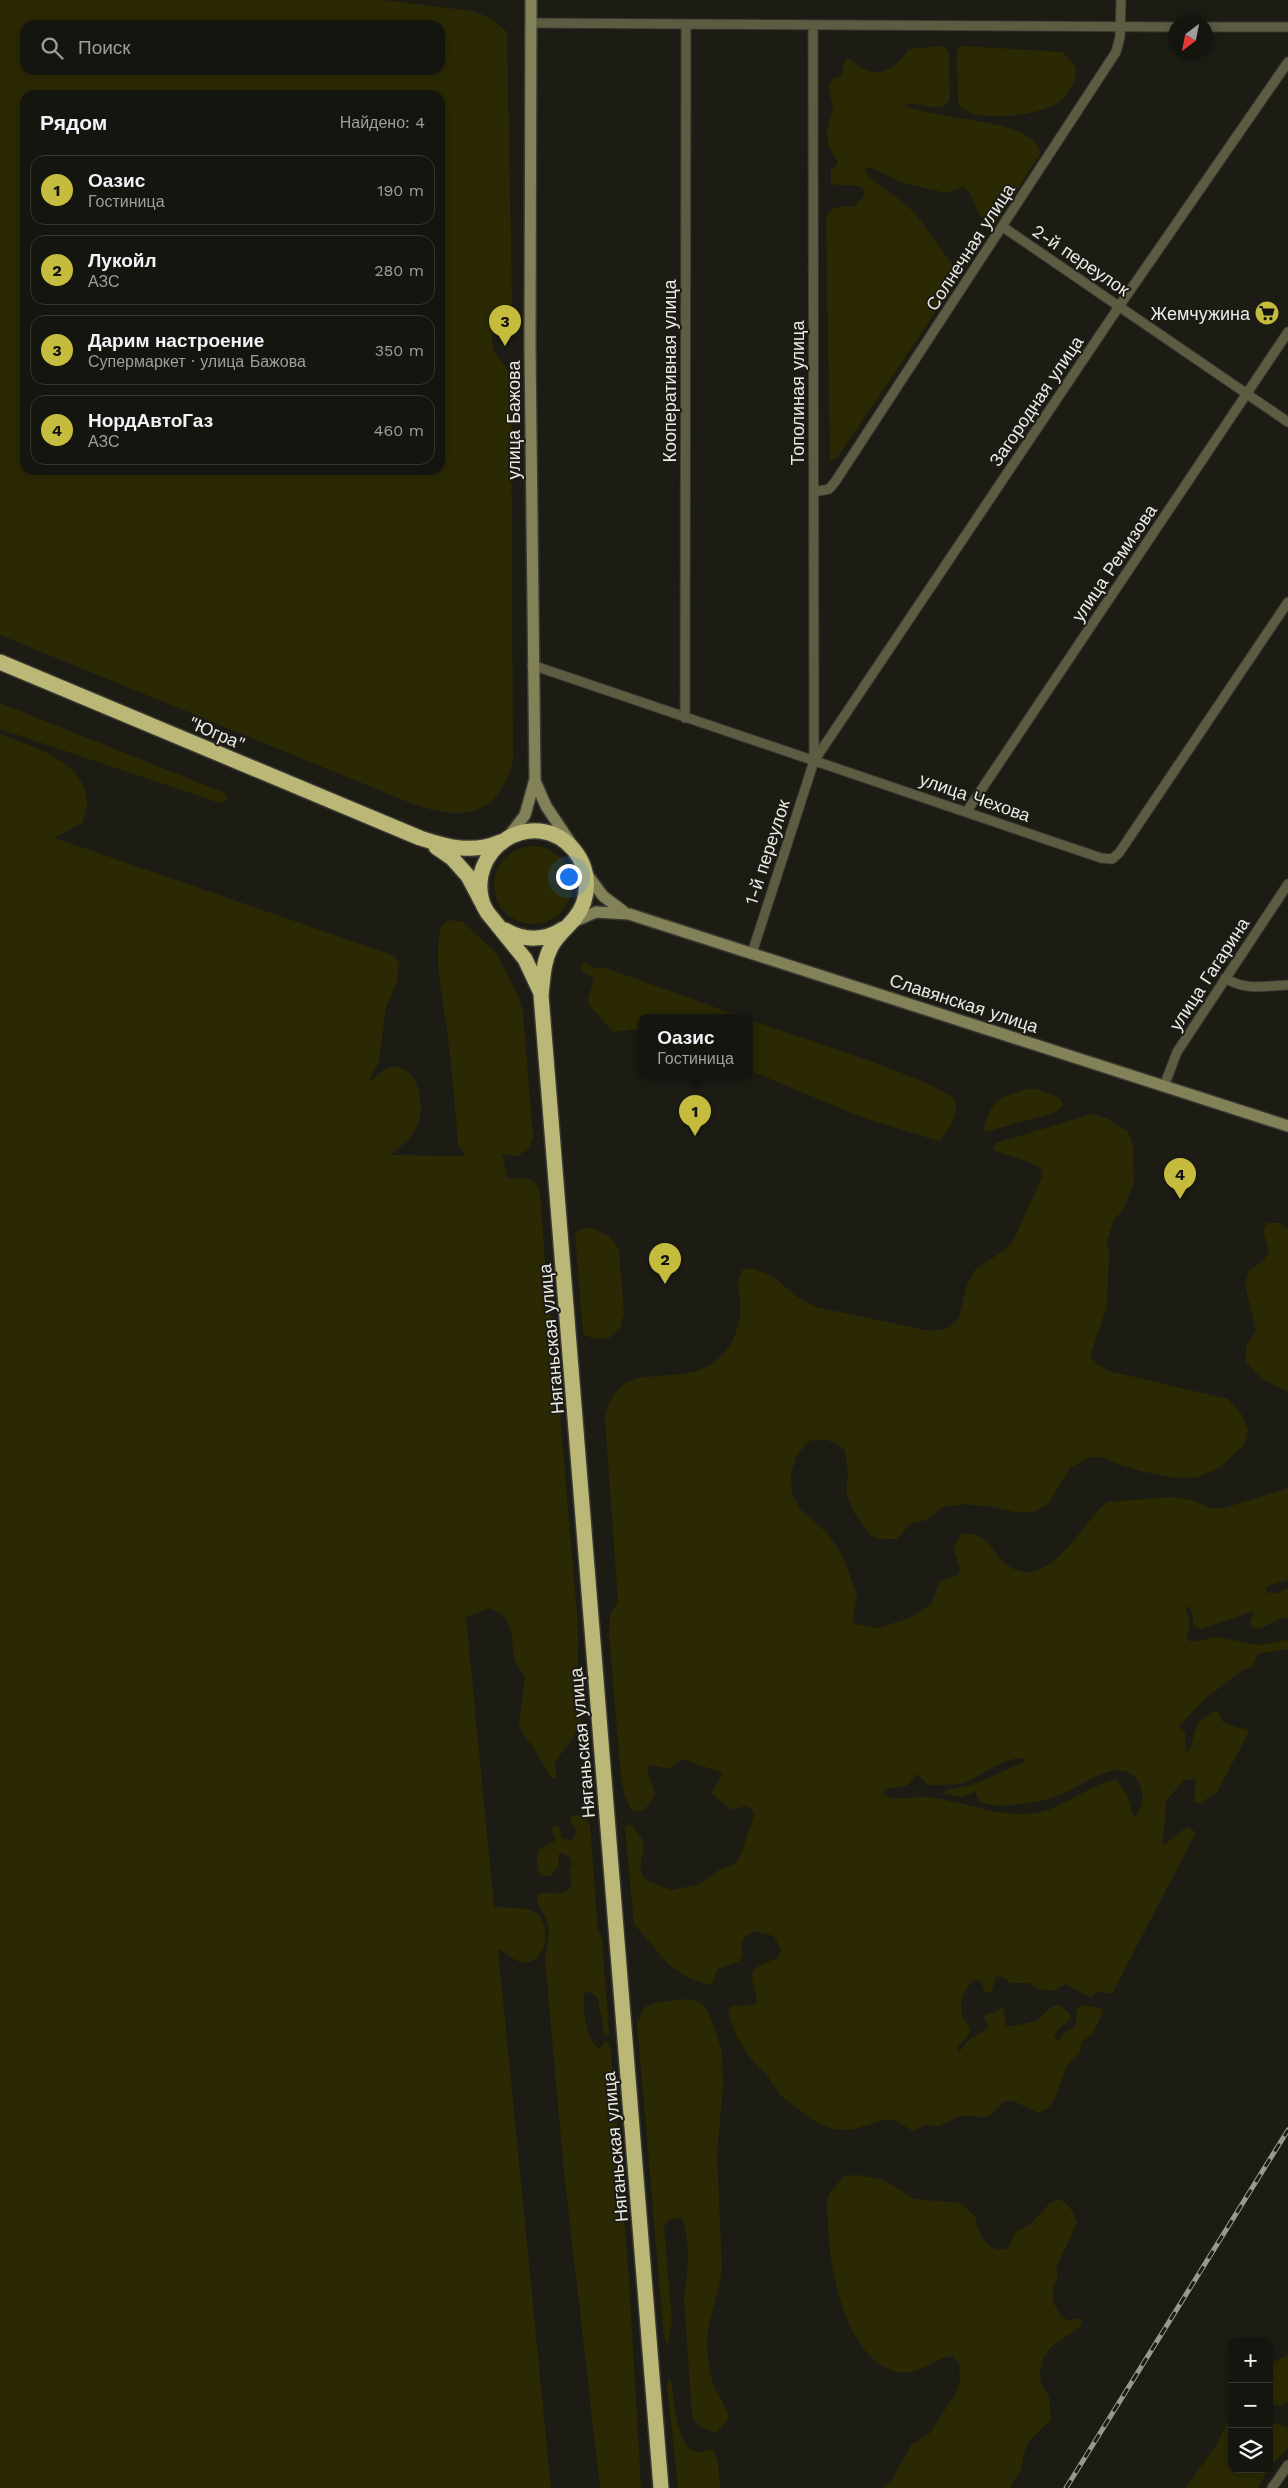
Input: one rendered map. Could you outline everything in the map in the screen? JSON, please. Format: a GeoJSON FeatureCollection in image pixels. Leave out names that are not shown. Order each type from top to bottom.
{"type":"FeatureCollection","features":[{"type":"Feature","properties":{"kind":"highway","name":"\"Югра\""},"geometry":{"type":"LineString","coordinates":[[0,662],[420,838]]}},
{"type":"Feature","properties":{"kind":"highway"},"geometry":{"type":"LineString","coordinates":[[420,838],[444,846],[466,849],[491,846],[526,832],[547,833],[566,842],[582,865],[586,886],[584,900],[578,913],[554,940],[549,952],[541,996]]}},
{"type":"Feature","properties":{"kind":"highway"},"geometry":{"type":"LineString","coordinates":[[420,838],[444,852],[461,867],[473,883],[484,907],[525,959],[541,996]]}},
{"type":"Feature","properties":{"kind":"highway"},"geometry":{"type":"LineString","coordinates":[[484,907],[480,889],[481,871],[489,854],[504,840]]}},
{"type":"Feature","properties":{"kind":"highway"},"geometry":{"type":"LineString","coordinates":[[499,926],[515,935],[533,938],[550,935],[568,925]]}},
{"type":"Feature","properties":{"kind":"highway","name":"Няганьская улица"},"geometry":{"type":"LineString","coordinates":[[541,996],[661,2488]]}},
{"type":"Feature","properties":{"kind":"street","name":"улица Бажова"},"geometry":{"type":"LineString","coordinates":[[531,0],[532,665],[534,779]]}},
{"type":"Feature","properties":{"kind":"street","name":"Солнечная улица"},"geometry":{"type":"LineString","coordinates":[[814,492],[829,489],[835,482],[1116,52],[1121,27],[1121,0]]}},
{"type":"Feature","properties":{"kind":"street"},"geometry":{"type":"LineString","coordinates":[[531,23],[1168,27]]}},
{"type":"Feature","properties":{"kind":"street","name":"Кооперативная улица"},"geometry":{"type":"LineString","coordinates":[[685,718],[686,24]]}},
{"type":"Feature","properties":{"kind":"street","name":"Тополиная улица"},"geometry":{"type":"LineString","coordinates":[[813,24],[814,760]]}},
{"type":"Feature","properties":{"kind":"street"},"geometry":{"type":"LineString","coordinates":[[1213,27],[1288,27]]}},
{"type":"Feature","properties":{"kind":"street","name":"Загородная улица"},"geometry":{"type":"LineString","coordinates":[[814,760],[1120,306],[1288,62]]}},
{"type":"Feature","properties":{"kind":"street","name":"2-й переулок"},"geometry":{"type":"LineString","coordinates":[[1003,227],[1288,422]]}},
{"type":"Feature","properties":{"kind":"street","name":"улица Ремизова"},"geometry":{"type":"LineString","coordinates":[[967,811],[1288,332]]}},
{"type":"Feature","properties":{"kind":"street","name":"улица Чехова"},"geometry":{"type":"LineString","coordinates":[[532,665],[1102,858],[1112,859],[1119,854],[1288,602]]}},
{"type":"Feature","properties":{"kind":"street","name":"1-й переулок"},"geometry":{"type":"LineString","coordinates":[[752,953],[814,760]]}},
{"type":"Feature","properties":{"kind":"street"},"geometry":{"type":"LineString","coordinates":[[504,840],[525,815],[534,779]]}},
{"type":"Feature","properties":{"kind":"street"},"geometry":{"type":"LineString","coordinates":[[534,779],[546,806],[594,886],[608,902],[629,914]]}},
{"type":"Feature","properties":{"kind":"street","name":"улица Гагарина"},"geometry":{"type":"LineString","coordinates":[[1164,1086],[1177,1052],[1288,884]]}},
{"type":"Feature","properties":{"kind":"street"},"geometry":{"type":"LineString","coordinates":[[568,925],[596,912],[629,914]]}},
{"type":"Feature","properties":{"kind":"street","name":"Славянская улица"},"geometry":{"type":"LineString","coordinates":[[629,914],[1288,1126]]}},
{"type":"Feature","properties":{"kind":"street"},"geometry":{"type":"LineString","coordinates":[[1225,978],[1239,986],[1288,985]]}},
{"type":"Feature","properties":{"kind":"street"},"geometry":{"type":"LineString","coordinates":[[1272,2488],[1288,2465]]}},
{"type":"Feature","properties":{"kind":"shaded area"},"geometry":{"type":"Polygon","coordinates":[[[0,0],[383,0],[473,11],[490,18],[507,32],[512,304],[506,317],[494,329],[492,340],[494,352],[511,374],[513,760],[507,779],[498,793],[488,803],[476,810],[462,813],[447,812],[413,804],[0,635],[0,0]]]}},
{"type":"Feature","properties":{"kind":"shaded area"},"geometry":{"type":"Polygon","coordinates":[[[940,46],[946,48],[949,55],[950,99],[941,107],[917,104],[905,105],[919,110],[1004,127],[1022,133],[1035,142],[1040,154],[996,223],[991,224],[981,217],[971,195],[963,187],[946,193],[901,182],[872,168],[867,168],[865,171],[873,180],[911,209],[951,262],[963,271],[837,458],[830,461],[826,220],[830,211],[836,207],[855,206],[864,196],[864,189],[856,186],[831,183],[831,169],[837,165],[837,160],[828,146],[827,130],[833,107],[828,86],[833,78],[841,76],[845,60],[848,58],[861,68],[876,72],[889,69],[895,65],[909,49],[940,46]]]}},
{"type":"Feature","properties":{"kind":"shaded area"},"geometry":{"type":"Polygon","coordinates":[[[962,46],[1062,52],[1073,64],[1076,77],[1063,99],[1046,108],[1019,115],[990,116],[976,114],[965,110],[958,103],[957,50],[962,46]]]}},
{"type":"Feature","properties":{"kind":"shaded area"},"geometry":{"type":"Polygon","coordinates":[[[0,703],[225,793],[228,800],[220,803],[0,729],[0,703]]]}},
{"type":"Feature","properties":{"kind":"shaded area"},"geometry":{"type":"Polygon","coordinates":[[[0,734],[56,758],[78,777],[85,789],[87,806],[82,823],[55,838],[395,956],[399,964],[397,982],[386,1007],[379,1062],[368,1082],[390,1067],[402,1069],[409,1073],[418,1088],[421,1107],[418,1123],[413,1133],[391,1155],[466,1156],[458,1144],[447,1030],[440,981],[438,944],[442,926],[449,920],[463,922],[496,953],[518,995],[523,1012],[533,1137],[530,1147],[518,1156],[502,1154],[508,1179],[527,1178],[534,1182],[540,1191],[548,1307],[552,1319],[578,1627],[578,1692],[583,1707],[582,1718],[573,1738],[554,1763],[557,1774],[555,1778],[551,1778],[534,1748],[523,1735],[519,1723],[525,1677],[515,1660],[508,1623],[498,1612],[490,1608],[466,1617],[494,1907],[521,1908],[536,1913],[544,1926],[545,1935],[541,1952],[530,1962],[518,1961],[498,1949],[551,2488],[0,2488],[0,734]]]}},
{"type":"Feature","properties":{"kind":"shaded area"},"geometry":{"type":"Polygon","coordinates":[[[533,846],[548,849],[561,857],[569,870],[572,885],[569,900],[561,913],[548,921],[533,924],[518,921],[505,913],[497,900],[494,885],[497,870],[505,857],[518,849],[533,846]]]}},
{"type":"Feature","properties":{"kind":"shaded area"},"geometry":{"type":"Polygon","coordinates":[[[586,962],[595,968],[606,968],[734,1014],[638,1014],[638,1029],[613,1032],[589,1005],[588,998],[594,981],[592,977],[581,970],[582,965],[586,962]]]}},
{"type":"Feature","properties":{"kind":"shaded area"},"geometry":{"type":"Polygon","coordinates":[[[753,1021],[892,1069],[943,1092],[954,1100],[956,1105],[952,1122],[939,1141],[861,1117],[753,1072],[753,1021]]]}},
{"type":"Feature","properties":{"kind":"shaded area"},"geometry":{"type":"Polygon","coordinates":[[[1027,1089],[1037,1089],[1060,1098],[1063,1105],[1059,1110],[1050,1114],[985,1132],[986,1122],[995,1104],[1003,1097],[1027,1089]]]}},
{"type":"Feature","properties":{"kind":"shaded area"},"geometry":{"type":"Polygon","coordinates":[[[1092,1114],[1108,1119],[1128,1132],[1133,1146],[1134,1183],[1124,1208],[1113,1222],[1107,1241],[1109,1255],[1107,1307],[1090,1356],[1097,1364],[1109,1371],[1228,1399],[1242,1415],[1248,1430],[1244,1445],[1219,1468],[1199,1477],[1178,1478],[1144,1472],[1120,1465],[1103,1457],[1090,1457],[1070,1468],[1049,1503],[1034,1512],[1015,1512],[994,1507],[964,1504],[943,1507],[926,1520],[910,1524],[897,1539],[881,1539],[871,1536],[853,1511],[846,1491],[848,1472],[845,1450],[837,1444],[828,1441],[809,1441],[796,1456],[791,1474],[792,1494],[801,1510],[826,1532],[842,1554],[857,1595],[853,1620],[855,1624],[876,1628],[908,1619],[931,1604],[940,1581],[958,1575],[960,1570],[953,1548],[962,1533],[982,1538],[1002,1560],[1018,1570],[1032,1572],[1047,1566],[1060,1555],[1107,1502],[1171,1497],[1192,1500],[1210,1508],[1224,1508],[1288,1488],[1288,1580],[1270,1585],[1265,1589],[1268,1593],[1276,1593],[1288,1588],[1288,1618],[1283,1618],[1262,1627],[1253,1628],[1250,1624],[1254,1611],[1200,1629],[1194,1626],[1191,1608],[1185,1606],[1190,1622],[1187,1639],[1192,1642],[1217,1637],[1258,1645],[1288,1640],[1288,1649],[1258,1654],[1252,1667],[1240,1672],[1206,1698],[1179,1726],[1185,1732],[1186,1752],[1190,1749],[1198,1722],[1216,1710],[1220,1714],[1222,1721],[1248,1730],[1248,1734],[1217,1792],[1199,1804],[1194,1801],[1196,1781],[1194,1779],[1184,1780],[1166,1801],[1163,1844],[1189,1827],[1195,1832],[1112,1994],[1098,1991],[1092,1997],[1087,1996],[1066,1984],[1052,1991],[1038,1989],[1029,1983],[1011,1983],[1002,1977],[996,1976],[991,1993],[985,1992],[982,1983],[976,1979],[965,1991],[961,2001],[961,2011],[970,2033],[957,2048],[958,2053],[970,2039],[989,2027],[984,2019],[986,2014],[994,2013],[1001,2008],[1004,2009],[1006,2026],[1008,2026],[1036,2021],[1054,2006],[1061,2006],[1071,2016],[1055,2034],[1054,2038],[1058,2041],[1065,2032],[1075,2027],[1078,2007],[1083,2005],[1103,2009],[1093,2034],[1081,2042],[1080,2053],[1067,2068],[1052,2102],[1047,2108],[1039,2113],[1011,2100],[1002,2103],[992,2114],[985,2117],[961,2116],[936,2127],[926,2125],[912,2131],[897,2121],[888,2119],[851,2130],[832,2129],[819,2124],[781,2096],[767,2075],[752,2060],[736,2036],[728,2012],[731,2006],[754,2005],[757,2001],[752,1980],[753,1971],[760,1965],[778,1958],[781,1950],[774,1936],[754,1931],[745,1937],[741,1942],[743,1956],[739,1962],[718,1969],[712,1983],[707,1985],[689,1978],[668,1964],[634,1924],[625,1828],[627,1825],[632,1825],[642,1839],[644,1846],[640,1866],[642,1875],[647,1881],[672,1890],[700,1884],[720,1869],[735,1864],[741,1854],[754,1815],[752,1809],[746,1806],[732,1810],[711,1793],[723,1773],[682,1759],[669,1769],[651,1765],[647,1768],[655,1794],[649,1805],[643,1810],[632,1810],[625,1797],[621,1778],[609,1634],[610,1614],[618,1602],[605,1418],[613,1397],[624,1384],[638,1378],[690,1373],[708,1366],[724,1353],[735,1336],[739,1323],[738,1282],[742,1270],[751,1268],[774,1277],[797,1297],[816,1307],[930,1331],[949,1328],[959,1318],[967,1285],[975,1270],[1004,1250],[1014,1239],[1042,1177],[1042,1170],[1037,1166],[993,1149],[996,1143],[1092,1114]],[[1021,1758],[1013,1759],[959,1784],[928,1785],[917,1774],[906,1786],[885,1789],[883,1793],[898,1799],[927,1797],[997,1812],[1026,1814],[1049,1809],[1100,1784],[1117,1780],[1128,1798],[1132,1814],[1136,1816],[1140,1808],[1142,1792],[1140,1784],[1129,1773],[1121,1770],[1103,1773],[1052,1798],[1028,1803],[990,1805],[981,1801],[975,1791],[963,1797],[944,1794],[946,1790],[972,1785],[1026,1760],[1021,1758]]]}},
{"type":"Feature","properties":{"kind":"shaded area"},"geometry":{"type":"Polygon","coordinates":[[[1267,1223],[1280,1223],[1288,1229],[1288,1392],[1261,1378],[1245,1361],[1247,1344],[1256,1331],[1245,1285],[1249,1271],[1263,1261],[1269,1252],[1263,1231],[1267,1223]]]}},
{"type":"Feature","properties":{"kind":"shaded area"},"geometry":{"type":"Polygon","coordinates":[[[590,1227],[609,1236],[619,1250],[624,1313],[620,1328],[609,1338],[595,1339],[583,1334],[575,1232],[590,1227]]]}},
{"type":"Feature","properties":{"kind":"shaded area"},"geometry":{"type":"Polygon","coordinates":[[[576,1815],[586,1818],[590,1825],[598,1931],[602,1939],[609,2034],[607,2036],[604,2034],[598,1998],[589,1992],[584,1993],[584,2007],[586,2024],[591,2039],[600,2049],[605,2041],[608,2042],[611,2052],[629,2281],[641,2488],[600,2488],[564,2172],[545,1959],[549,1931],[537,1900],[537,1896],[541,1893],[562,1893],[572,1885],[569,1873],[572,1863],[569,1856],[560,1853],[558,1856],[559,1865],[551,1876],[542,1876],[537,1867],[537,1861],[538,1850],[556,1840],[551,1831],[553,1826],[558,1824],[562,1838],[571,1840],[574,1838],[576,1830],[570,1821],[571,1817],[576,1815]]]}},
{"type":"Feature","properties":{"kind":"shaded area"},"geometry":{"type":"Polygon","coordinates":[[[682,1999],[697,2001],[704,2006],[712,2020],[722,2053],[723,2087],[717,2154],[722,2269],[710,2322],[707,2347],[713,2384],[726,2408],[729,2418],[716,2433],[700,2427],[692,2417],[684,2295],[687,2277],[687,2245],[681,2218],[670,2219],[664,2227],[672,2321],[668,2345],[664,2338],[637,2022],[645,2007],[654,2003],[682,1999]]]}},
{"type":"Feature","properties":{"kind":"shaded area"},"geometry":{"type":"Polygon","coordinates":[[[858,2175],[884,2180],[914,2199],[960,2203],[975,2216],[981,2235],[995,2249],[1008,2248],[1015,2232],[1029,2225],[1051,2202],[1059,2199],[1063,2201],[1074,2215],[1077,2223],[1056,2268],[1058,2277],[1052,2295],[1055,2306],[1063,2316],[1068,2321],[1078,2318],[1082,2319],[1081,2326],[1051,2347],[1043,2359],[1040,2374],[1041,2383],[1049,2396],[1051,2420],[1030,2440],[1025,2450],[1020,2471],[1010,2488],[883,2488],[891,2482],[911,2445],[930,2433],[955,2394],[960,2381],[959,2363],[952,2356],[907,2373],[888,2369],[873,2358],[860,2343],[850,2325],[841,2304],[831,2261],[827,2203],[831,2191],[844,2176],[858,2175]]]}},
{"type":"Feature","properties":{"kind":"shaded area"},"geometry":{"type":"Polygon","coordinates":[[[1288,2355],[1288,2401],[1280,2406],[1273,2404],[1273,2362],[1288,2355]]]}},
{"type":"Feature","properties":{"kind":"shaded area"},"geometry":{"type":"Polygon","coordinates":[[[669,2379],[672,2384],[677,2421],[684,2440],[688,2447],[694,2451],[700,2452],[710,2449],[714,2451],[718,2463],[720,2488],[678,2488],[667,2384],[669,2379]]]}},
{"type":"Feature","properties":{"kind":"shaded area"},"geometry":{"type":"Polygon","coordinates":[[[1228,2420],[1228,2473],[1266,2473],[1258,2488],[1185,2488],[1217,2444],[1228,2420]]]}},
{"type":"Feature","properties":{"kind":"shaded area"},"geometry":{"type":"Polygon","coordinates":[[[1273,2422],[1288,2428],[1288,2448],[1273,2464],[1273,2422]]]}},
{"type":"Feature","properties":{"kind":"railway"},"geometry":{"type":"LineString","coordinates":[[1066,2488],[1288,2130]]}},
{"type":"Feature","properties":{"kind":"place","name":"Жемчужина"},"geometry":{"type":"Point","coordinates":[1267,313]}},
{"type":"Feature","properties":{"kind":"place","name":"Дарим настроение"},"geometry":{"type":"Point","coordinates":[505,346]}},
{"type":"Feature","properties":{"kind":"place","name":"Оазис"},"geometry":{"type":"Point","coordinates":[695,1136]}},
{"type":"Feature","properties":{"kind":"place","name":"НордАвтоГаз"},"geometry":{"type":"Point","coordinates":[1180,1199]}},
{"type":"Feature","properties":{"kind":"place","name":"Лукойл"},"geometry":{"type":"Point","coordinates":[665,1284]}}]}
